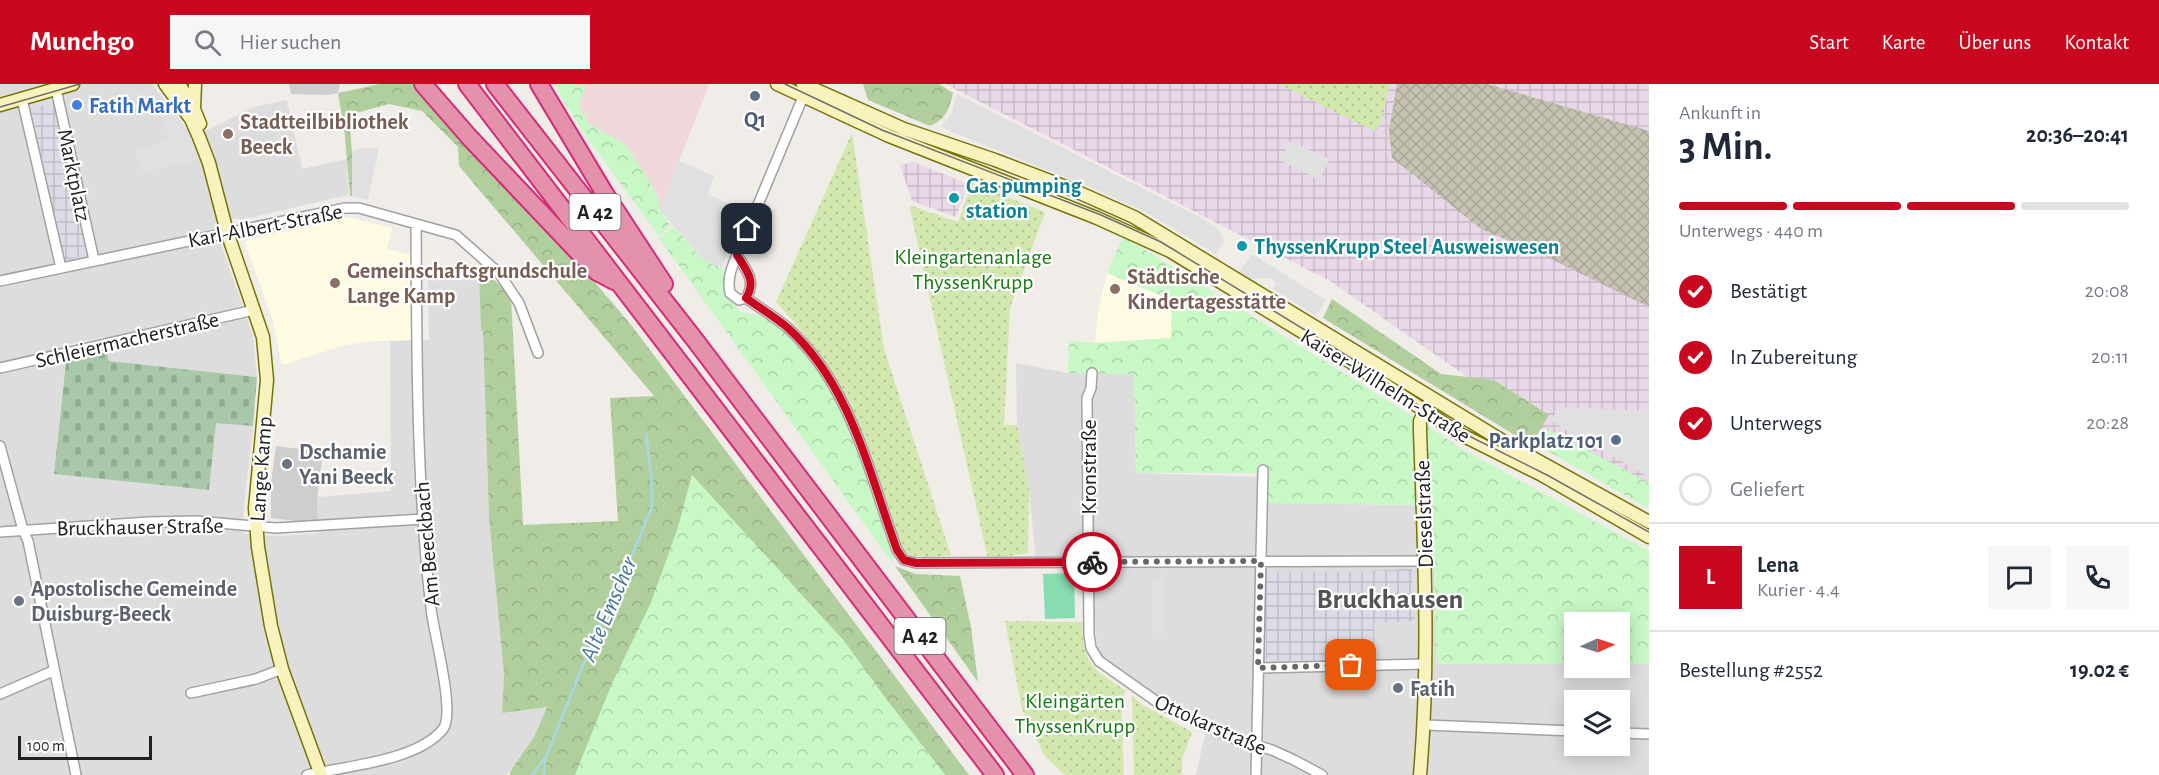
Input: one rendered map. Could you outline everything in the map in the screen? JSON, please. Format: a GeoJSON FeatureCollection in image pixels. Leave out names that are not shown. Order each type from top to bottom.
{"type":"FeatureCollection","features":[{"type":"Feature","properties":{"kind":"highway"},"geometry":{"type":"LineString","coordinates":[[423,84],[470,138],[597,272],[622,286]]}},
{"type":"Feature","properties":{"kind":"highway","name":"A 42"},"geometry":{"type":"LineString","coordinates":[[467,84],[995,775]]}},
{"type":"Feature","properties":{"kind":"highway","name":"A 42"},"geometry":{"type":"LineString","coordinates":[[495,84],[695,340],[1026,775]]}},
{"type":"Feature","properties":{"kind":"highway"},"geometry":{"type":"LineString","coordinates":[[539,84],[605,194],[672,296],[695,340]]}},
{"type":"Feature","properties":{"kind":"main road"},"geometry":{"type":"LineString","coordinates":[[0,105],[74,84]]}},
{"type":"Feature","properties":{"kind":"main road","name":"Lange Kamp"},"geometry":{"type":"LineString","coordinates":[[165,84],[195,126],[209,163],[227,232],[262,338],[267,380],[255,528],[269,615],[282,669],[321,774]]}},
{"type":"Feature","properties":{"kind":"main road","name":"Lange Kamp"},"geometry":{"type":"LineString","coordinates":[[178,84],[194,109],[207,142],[209,163]]}},
{"type":"Feature","properties":{"kind":"main road"},"geometry":{"type":"LineString","coordinates":[[194,109],[195,84]]}},
{"type":"Feature","properties":{"kind":"main road"},"geometry":{"type":"LineString","coordinates":[[777,84],[804,89],[859,116]]}},
{"type":"Feature","properties":{"kind":"main road","name":"Kaiser-Wilhelm-Straße"},"geometry":{"type":"LineString","coordinates":[[859,116],[942,141],[1071,189],[1134,217],[1510,446],[1649,522]]}},
{"type":"Feature","properties":{"kind":"main road","name":"Kaiser-Wilhelm-Straße"},"geometry":{"type":"LineString","coordinates":[[859,116],[963,167],[1097,218],[1170,251],[1343,357],[1460,434],[1542,476],[1649,537]]}},
{"type":"Feature","properties":{"kind":"main road","name":"Dieselstraße"},"geometry":{"type":"LineString","coordinates":[[1420,775],[1425,725],[1425,561],[1420,421],[1432,399]]}},
{"type":"Feature","properties":{"kind":"street","name":"Marktplatz"},"geometry":{"type":"LineString","coordinates":[[56,89],[94,260]]}},
{"type":"Feature","properties":{"kind":"street"},"geometry":{"type":"LineString","coordinates":[[737,255],[751,279],[752,290],[746,298],[739,300],[730,293],[728,283],[737,255],[804,89]]}},
{"type":"Feature","properties":{"kind":"street","name":"Marktplatz"},"geometry":{"type":"LineString","coordinates":[[22,99],[61,268]]}},
{"type":"Feature","properties":{"kind":"street","name":"Karl-Albert-Straße"},"geometry":{"type":"LineString","coordinates":[[0,281],[227,232],[345,208],[358,208],[456,235],[499,273],[519,303],[538,353]]}},
{"type":"Feature","properties":{"kind":"street","name":"Am Beeckbach"},"geometry":{"type":"LineString","coordinates":[[321,774],[387,759],[421,745],[445,728],[448,718],[431,610],[423,519],[419,431],[416,225]]}},
{"type":"Feature","properties":{"kind":"street"},"geometry":{"type":"LineString","coordinates":[[746,298],[787,327],[827,375],[859,440],[897,550],[904,560],[916,563],[1425,561]]}},
{"type":"Feature","properties":{"kind":"street","name":"Schleiermacherstraße"},"geometry":{"type":"LineString","coordinates":[[0,368],[254,310]]}},
{"type":"Feature","properties":{"kind":"street","name":"Kronstraße"},"geometry":{"type":"LineString","coordinates":[[1088,562],[1087,398],[1091,388],[1092,373]]}},
{"type":"Feature","properties":{"kind":"street"},"geometry":{"type":"LineString","coordinates":[[0,446],[28,541],[76,775]]}},
{"type":"Feature","properties":{"kind":"street"},"geometry":{"type":"LineString","coordinates":[[1256,775],[1263,470]]}},
{"type":"Feature","properties":{"kind":"street","name":"Bruckhauser Straße"},"geometry":{"type":"LineString","coordinates":[[0,532],[196,521],[255,528],[276,528],[423,519]]}},
{"type":"Feature","properties":{"kind":"street","name":"Ottokarstraße"},"geometry":{"type":"LineString","coordinates":[[1088,562],[1089,634],[1091,648],[1099,660],[1160,704],[1235,739],[1294,760],[1322,775]]}},
{"type":"Feature","properties":{"kind":"street"},"geometry":{"type":"LineString","coordinates":[[1258,668],[1425,664]]}},
{"type":"Feature","properties":{"kind":"street"},"geometry":{"type":"LineString","coordinates":[[190,693],[256,680],[282,669]]}},
{"type":"Feature","properties":{"kind":"street"},"geometry":{"type":"LineString","coordinates":[[0,693],[53,671]]}},
{"type":"Feature","properties":{"kind":"street"},"geometry":{"type":"LineString","coordinates":[[1425,725],[1564,731]]}},
{"type":"Feature","properties":{"kind":"street"},"geometry":{"type":"LineString","coordinates":[[1630,733],[1649,734]]}},
{"type":"Feature","properties":{"kind":"street"},"geometry":{"type":"LineString","coordinates":[[307,775],[321,774]]}},
{"type":"Feature","properties":{"kind":"shaded area"},"geometry":{"type":"Polygon","coordinates":[[[0,84],[152,84],[193,137],[254,107],[287,100],[302,169],[347,159],[348,195],[241,220],[237,218],[215,223],[253,336],[257,377],[109,361],[103,337],[67,345],[54,474],[209,490],[216,422],[253,426],[243,516],[244,534],[278,536],[319,533],[317,497],[391,491],[390,341],[429,340],[428,277],[479,276],[489,518],[504,674],[502,713],[547,707],[534,737],[523,755],[506,775],[0,775],[0,84]]]}},
{"type":"Feature","properties":{"kind":"shaded area"},"geometry":{"type":"Polygon","coordinates":[[[289,84],[340,84],[338,93],[327,95],[291,94],[289,84]]]}},
{"type":"Feature","properties":{"kind":"shaded area"},"geometry":{"type":"Polygon","coordinates":[[[570,84],[709,84],[660,210],[591,128],[577,106],[570,84]]]}},
{"type":"Feature","properties":{"kind":"shaded area"},"geometry":{"type":"Polygon","coordinates":[[[945,84],[1649,84],[1649,504],[1330,281],[945,84]]]}},
{"type":"Feature","properties":{"kind":"shaded area"},"geometry":{"type":"Polygon","coordinates":[[[1397,84],[1487,84],[1649,131],[1649,307],[1545,256],[1481,229],[1392,158],[1389,130],[1397,84]]]}},
{"type":"Feature","properties":{"kind":"shaded area"},"geometry":{"type":"Polygon","coordinates":[[[957,94],[1205,220],[1219,230],[1224,241],[1216,254],[1142,210],[941,126],[951,115],[957,94]]]}},
{"type":"Feature","properties":{"kind":"shaded area"},"geometry":{"type":"Polygon","coordinates":[[[53,103],[87,255],[65,260],[31,108],[53,103]]]}},
{"type":"Feature","properties":{"kind":"shaded area"},"geometry":{"type":"Polygon","coordinates":[[[174,113],[192,135],[199,160],[140,172],[135,151],[170,140],[164,121],[174,113]]]}},
{"type":"Feature","properties":{"kind":"shaded area"},"geometry":{"type":"Polygon","coordinates":[[[1290,141],[1330,159],[1319,180],[1280,160],[1290,141]]]}},
{"type":"Feature","properties":{"kind":"shaded area"},"geometry":{"type":"Polygon","coordinates":[[[362,148],[379,148],[368,200],[352,196],[352,153],[362,148]]]}},
{"type":"Feature","properties":{"kind":"shaded area"},"geometry":{"type":"Polygon","coordinates":[[[679,161],[714,176],[708,194],[744,211],[738,232],[735,232],[722,267],[705,262],[660,210],[679,161]]]}},
{"type":"Feature","properties":{"kind":"shaded area"},"geometry":{"type":"Polygon","coordinates":[[[914,162],[968,184],[956,217],[912,201],[900,165],[914,162]]]}},
{"type":"Feature","properties":{"kind":"shaded area","name":"Gemeinschaftsgrundschule Lange Kamp"},"geometry":{"type":"Polygon","coordinates":[[[348,217],[392,228],[387,249],[410,255],[411,340],[345,345],[282,365],[272,318],[245,243],[247,240],[348,217]]]}},
{"type":"Feature","properties":{"kind":"shaded area"},"geometry":{"type":"Polygon","coordinates":[[[1252,254],[1326,300],[1316,316],[1273,289],[1276,282],[1269,278],[1251,279],[1239,272],[1252,254]]]}},
{"type":"Feature","properties":{"kind":"shaded area"},"geometry":{"type":"Polygon","coordinates":[[[1107,273],[1172,300],[1171,338],[1095,343],[1098,311],[1107,273]]]}},
{"type":"Feature","properties":{"kind":"shaded area"},"geometry":{"type":"Polygon","coordinates":[[[1016,363],[1068,373],[1134,374],[1136,473],[1259,477],[1268,503],[1413,505],[1432,503],[1437,664],[1564,664],[1564,678],[1630,678],[1630,664],[1649,664],[1649,775],[1196,775],[1207,726],[1099,661],[1088,562],[1036,562],[1029,489],[1017,425],[1016,363]]]}},
{"type":"Feature","properties":{"kind":"shaded area","name":"Parkplatz 101"},"geometry":{"type":"Polygon","coordinates":[[[1559,407],[1649,411],[1649,477],[1551,421],[1559,407]]]}},
{"type":"Feature","properties":{"kind":"shaded area"},"geometry":{"type":"Polygon","coordinates":[[[276,446],[323,452],[317,499],[318,521],[303,522],[271,518],[271,483],[276,446]]]}},
{"type":"Feature","properties":{"kind":"shaded area"},"geometry":{"type":"Polygon","coordinates":[[[1412,569],[1415,621],[1374,623],[1375,659],[1266,661],[1265,571],[1346,572],[1412,569]]]}},
{"type":"Feature","properties":{"kind":"shaded area"},"geometry":{"type":"Polygon","coordinates":[[[1160,570],[1166,570],[1165,634],[1152,633],[1152,579],[1160,579],[1160,570]]]}},
{"type":"Feature","properties":{"kind":"green space"},"geometry":{"type":"Polygon","coordinates":[[[380,84],[415,84],[564,246],[632,326],[969,775],[945,775],[844,641],[692,476],[678,528],[651,603],[612,684],[575,775],[510,775],[534,737],[547,707],[502,713],[504,674],[489,518],[479,276],[490,275],[511,297],[523,525],[618,521],[610,398],[654,396],[459,166],[458,147],[422,111],[389,104],[349,115],[352,153],[352,196],[350,196],[345,136],[338,93],[380,84]]]}},
{"type":"Feature","properties":{"kind":"green space"},"geometry":{"type":"Polygon","coordinates":[[[554,84],[587,85],[579,105],[589,124],[625,144],[659,199],[659,207],[670,226],[659,236],[583,132],[554,84]]]}},
{"type":"Feature","properties":{"kind":"green space"},"geometry":{"type":"Polygon","coordinates":[[[863,84],[939,84],[953,93],[946,113],[930,126],[868,100],[863,84]]]}},
{"type":"Feature","properties":{"kind":"green space"},"geometry":{"type":"Polygon","coordinates":[[[1279,84],[1390,84],[1380,126],[1374,131],[1279,84]]]}},
{"type":"Feature","properties":{"kind":"green space"},"geometry":{"type":"Polygon","coordinates":[[[852,133],[884,349],[951,555],[915,556],[906,552],[902,547],[890,520],[862,432],[845,394],[817,351],[776,302],[852,133]]]}},
{"type":"Feature","properties":{"kind":"green space","name":"Kleingartenanlage ThyssenKrupp"},"geometry":{"type":"Polygon","coordinates":[[[972,183],[1045,212],[1010,308],[1004,425],[1017,425],[1029,489],[1028,553],[988,559],[909,205],[958,222],[972,183]]]}},
{"type":"Feature","properties":{"kind":"green space"},"geometry":{"type":"Polygon","coordinates":[[[674,227],[705,262],[722,267],[728,296],[740,312],[764,317],[776,323],[817,368],[833,392],[858,445],[868,473],[896,557],[891,561],[659,238],[674,227]]]}},
{"type":"Feature","properties":{"kind":"green space"},"geometry":{"type":"Polygon","coordinates":[[[1123,236],[1462,449],[1649,551],[1649,664],[1630,664],[1630,612],[1564,612],[1564,664],[1437,664],[1432,503],[1413,505],[1268,503],[1263,473],[1136,473],[1134,374],[1068,373],[1069,341],[1095,343],[1171,338],[1172,300],[1107,273],[1123,236]]]}},
{"type":"Feature","properties":{"kind":"green space"},"geometry":{"type":"Polygon","coordinates":[[[1332,299],[1441,374],[1494,380],[1549,415],[1531,445],[1323,318],[1332,299]]]}},
{"type":"Feature","properties":{"kind":"green space"},"geometry":{"type":"Polygon","coordinates":[[[107,352],[109,361],[257,377],[253,426],[216,423],[209,490],[54,474],[66,361],[107,352]]]}},
{"type":"Feature","properties":{"kind":"green space"},"geometry":{"type":"Polygon","coordinates":[[[1546,428],[1649,483],[1647,508],[1537,445],[1546,428]]]}},
{"type":"Feature","properties":{"kind":"green space"},"geometry":{"type":"Polygon","coordinates":[[[692,475],[844,641],[945,775],[575,775],[612,684],[651,603],[678,528],[692,475]]]}},
{"type":"Feature","properties":{"kind":"green space"},"geometry":{"type":"Polygon","coordinates":[[[895,566],[916,574],[960,576],[971,627],[978,682],[895,566]]]}},
{"type":"Feature","properties":{"kind":"green space"},"geometry":{"type":"Polygon","coordinates":[[[1074,573],[1075,618],[1045,619],[1043,574],[1074,573]]]}},
{"type":"Feature","properties":{"kind":"green space","name":"Kleingärten ThyssenKrupp"},"geometry":{"type":"Polygon","coordinates":[[[1005,621],[1082,622],[1085,648],[1091,664],[1125,690],[1121,703],[1124,775],[1065,775],[1044,755],[1022,709],[1005,621]]]}},
{"type":"Feature","properties":{"kind":"green space"},"geometry":{"type":"Polygon","coordinates":[[[1132,695],[1141,704],[1192,732],[1182,759],[1182,775],[1134,775],[1132,695]]]}},
{"type":"Feature","properties":{"kind":"waterway","name":"Alte Emscher"},"geometry":{"type":"LineString","coordinates":[[532,775],[546,757],[596,633],[652,507],[652,483],[646,434]]}},
{"type":"Feature","properties":{"kind":"waterway"},"geometry":{"type":"LineString","coordinates":[[544,775],[545,759]]}},
{"type":"Feature","properties":{"kind":"tram line"},"geometry":{"type":"LineString","coordinates":[[0,107],[80,84]]}},
{"type":"Feature","properties":{"kind":"tram line"},"geometry":{"type":"LineString","coordinates":[[785,84],[882,130],[1101,215],[1161,242],[1364,366],[1425,410],[1461,432],[1547,475],[1649,532]]}},
{"type":"Feature","properties":{"kind":"way so far"},"geometry":{"type":"LineString","coordinates":[[1092,562],[1261,561],[1258,668],[1351,665]]}},
{"type":"Feature","properties":{"kind":"place","name":"Q1"},"geometry":{"type":"Point","coordinates":[755,96]}},
{"type":"Feature","properties":{"kind":"place","name":"Fatih Markt"},"geometry":{"type":"Point","coordinates":[77,105]}},
{"type":"Feature","properties":{"kind":"place","name":"Stadtteilbibliothek Beeck"},"geometry":{"type":"Point","coordinates":[228,134]}},
{"type":"Feature","properties":{"kind":"place","name":"Gas pumping station"},"geometry":{"type":"Point","coordinates":[954,198]}},
{"type":"Feature","properties":{"kind":"place","name":"ThyssenKrupp Steel Ausweiswesen"},"geometry":{"type":"Point","coordinates":[1242,246]}},
{"type":"Feature","properties":{"kind":"place","name":"Gemeinschaftsgrundschule Lange Kamp"},"geometry":{"type":"Point","coordinates":[335,283]}},
{"type":"Feature","properties":{"kind":"place","name":"Städtische Kindertagesstätte"},"geometry":{"type":"Point","coordinates":[1115,289]}},
{"type":"Feature","properties":{"kind":"place","name":"Parkplatz 101"},"geometry":{"type":"Point","coordinates":[1616,440]}},
{"type":"Feature","properties":{"kind":"place","name":"Dschamie Yani Beeck"},"geometry":{"type":"Point","coordinates":[287,464]}},
{"type":"Feature","properties":{"kind":"place","name":"Apostolische Gemeinde Duisburg-Beeck"},"geometry":{"type":"Point","coordinates":[19,601]}},
{"type":"Feature","properties":{"kind":"place","name":"Fatih"},"geometry":{"type":"Point","coordinates":[1398,688]}},
{"type":"Feature","properties":{"kind":"district","name":"Bruckhausen"},"geometry":{"type":"Point","coordinates":[1390,598]}},
{"type":"Feature","properties":{"kind":"route"},"geometry":{"type":"LineString","coordinates":[[747,229],[737,255],[751,279],[752,290],[746,298],[787,327],[827,375],[859,440],[897,550],[904,560],[916,563],[1092,562]]}}]}
